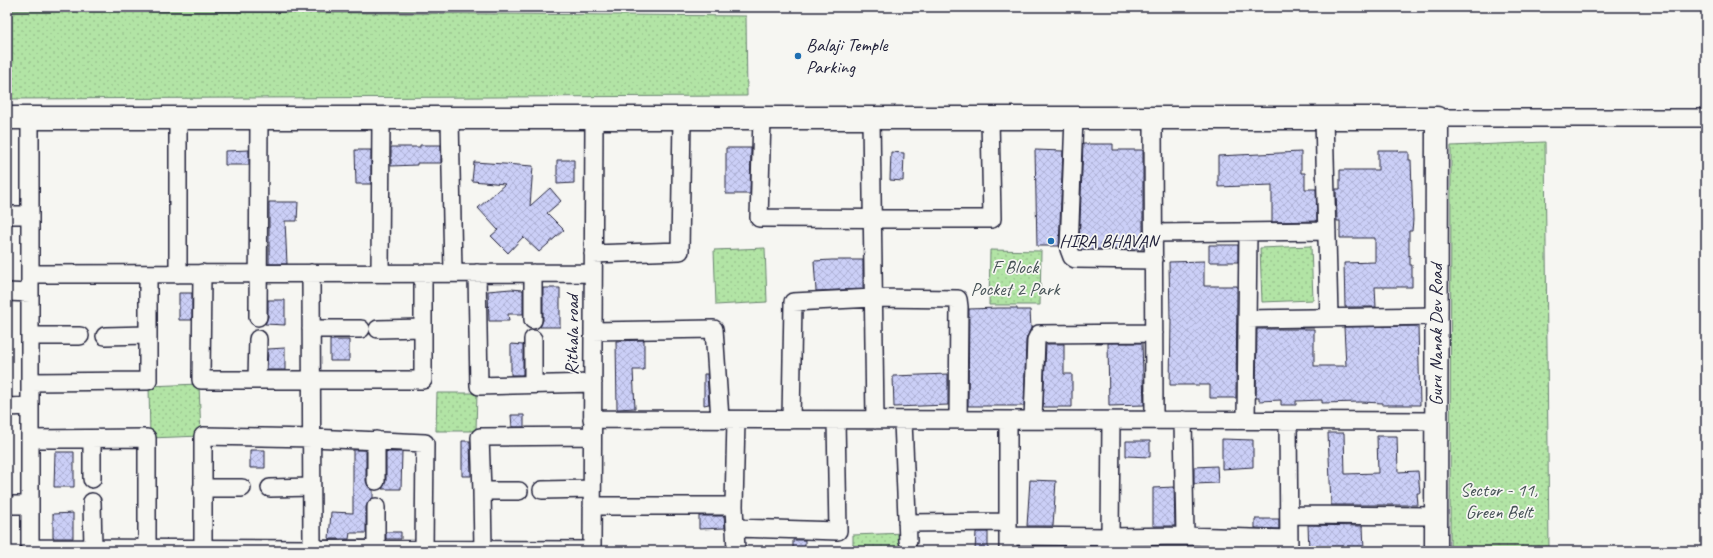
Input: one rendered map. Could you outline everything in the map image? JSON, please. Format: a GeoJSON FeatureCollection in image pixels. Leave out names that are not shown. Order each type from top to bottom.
{"type":"FeatureCollection","features":[{"type":"Feature","properties":{"kind":"street"},"geometry":{"type":"LineString","coordinates":[[7,118],[1706,118]]}},
{"type":"Feature","properties":{"kind":"street"},"geometry":{"type":"LineString","coordinates":[[30,118],[30,550],[93,548],[203,548],[592,551]]}},
{"type":"Feature","properties":{"kind":"street"},"geometry":{"type":"LineString","coordinates":[[178,118],[178,274]]}},
{"type":"Feature","properties":{"kind":"street"},"geometry":{"type":"LineString","coordinates":[[258,317],[259,118]]}},
{"type":"Feature","properties":{"kind":"street"},"geometry":{"type":"LineString","coordinates":[[380,273],[381,118]]}},
{"type":"Feature","properties":{"kind":"street"},"geometry":{"type":"LineString","coordinates":[[450,118],[453,273]]}},
{"type":"Feature","properties":{"kind":"street","name":"Rithala road"},"geometry":{"type":"LineString","coordinates":[[592,551],[594,118]]}},
{"type":"Feature","properties":{"kind":"street"},"geometry":{"type":"LineString","coordinates":[[593,254],[680,251],[682,118]]}},
{"type":"Feature","properties":{"kind":"street"},"geometry":{"type":"LineString","coordinates":[[871,118],[876,420]]}},
{"type":"Feature","properties":{"kind":"street"},"geometry":{"type":"LineString","coordinates":[[762,119],[760,218],[872,217],[992,219],[990,118]]}},
{"type":"Feature","properties":{"kind":"street"},"geometry":{"type":"LineString","coordinates":[[1074,118],[1069,249],[1072,257],[1075,259],[1154,260]]}},
{"type":"Feature","properties":{"kind":"street"},"geometry":{"type":"LineString","coordinates":[[1153,118],[1154,420]]}},
{"type":"Feature","properties":{"kind":"street"},"geometry":{"type":"LineString","coordinates":[[1324,118],[1329,317]]}},
{"type":"Feature","properties":{"kind":"street","name":"Guru Nanak Dev Road"},"geometry":{"type":"LineString","coordinates":[[1436,551],[1437,118]]}},
{"type":"Feature","properties":{"kind":"street"},"geometry":{"type":"LineString","coordinates":[[7,215],[30,215]]}},
{"type":"Feature","properties":{"kind":"street"},"geometry":{"type":"LineString","coordinates":[[1154,233],[1327,231]]}},
{"type":"Feature","properties":{"kind":"street"},"geometry":{"type":"LineString","coordinates":[[1246,420],[1248,232]]}},
{"type":"Feature","properties":{"kind":"street"},"geometry":{"type":"LineString","coordinates":[[311,273],[312,549]]}},
{"type":"Feature","properties":{"kind":"street"},"geometry":{"type":"LineString","coordinates":[[202,274],[201,380],[423,380],[423,273]]}},
{"type":"Feature","properties":{"kind":"street"},"geometry":{"type":"LineString","coordinates":[[477,273],[479,386],[592,383]]}},
{"type":"Feature","properties":{"kind":"street"},"geometry":{"type":"LineString","coordinates":[[533,273],[533,320]]}},
{"type":"Feature","properties":{"kind":"street"},"geometry":{"type":"LineString","coordinates":[[30,274],[593,273]]}},
{"type":"Feature","properties":{"kind":"street"},"geometry":{"type":"LineString","coordinates":[[30,382],[148,381],[148,274]]}},
{"type":"Feature","properties":{"kind":"street"},"geometry":{"type":"LineString","coordinates":[[7,292],[30,292]]}},
{"type":"Feature","properties":{"kind":"street"},"geometry":{"type":"LineString","coordinates":[[791,420],[793,302],[874,298],[958,299],[958,420]]}},
{"type":"Feature","properties":{"kind":"street"},"geometry":{"type":"LineString","coordinates":[[1247,319],[1436,316]]}},
{"type":"Feature","properties":{"kind":"street"},"geometry":{"type":"LineString","coordinates":[[378,329],[423,328]]}},
{"type":"Feature","properties":{"kind":"street"},"geometry":{"type":"LineString","coordinates":[[311,329],[361,329]]}},
{"type":"Feature","properties":{"kind":"street"},"geometry":{"type":"LineString","coordinates":[[593,330],[714,329],[728,420],[736,528],[736,551]]}},
{"type":"Feature","properties":{"kind":"street"},"geometry":{"type":"LineString","coordinates":[[1033,420],[1036,340],[1039,334],[1154,333]]}},
{"type":"Feature","properties":{"kind":"street"},"geometry":{"type":"LineString","coordinates":[[105,336],[148,335]]}},
{"type":"Feature","properties":{"kind":"street"},"geometry":{"type":"LineString","coordinates":[[30,336],[80,336]]}},
{"type":"Feature","properties":{"kind":"street"},"geometry":{"type":"LineString","coordinates":[[258,339],[258,380]]}},
{"type":"Feature","properties":{"kind":"street"},"geometry":{"type":"LineString","coordinates":[[533,339],[533,384]]}},
{"type":"Feature","properties":{"kind":"street"},"geometry":{"type":"LineString","coordinates":[[7,407],[30,406]]}},
{"type":"Feature","properties":{"kind":"street"},"geometry":{"type":"LineString","coordinates":[[592,419],[903,421],[1436,421]]}},
{"type":"Feature","properties":{"kind":"street"},"geometry":{"type":"LineString","coordinates":[[736,528],[838,531],[836,420]]}},
{"type":"Feature","properties":{"kind":"street"},"geometry":{"type":"LineString","coordinates":[[1008,420],[1008,536]]}},
{"type":"Feature","properties":{"kind":"street"},"geometry":{"type":"LineString","coordinates":[[1110,537],[1111,420]]}},
{"type":"Feature","properties":{"kind":"street"},"geometry":{"type":"LineString","coordinates":[[1183,420],[1185,536]]}},
{"type":"Feature","properties":{"kind":"street"},"geometry":{"type":"LineString","coordinates":[[903,421],[908,541]]}},
{"type":"Feature","properties":{"kind":"street"},"geometry":{"type":"LineString","coordinates":[[907,523],[1008,536],[1185,536],[1289,545],[1290,515],[1288,421]]}},
{"type":"Feature","properties":{"kind":"street"},"geometry":{"type":"LineString","coordinates":[[203,548],[203,436],[376,440],[425,443],[424,550]]}},
{"type":"Feature","properties":{"kind":"street"},"geometry":{"type":"LineString","coordinates":[[483,549],[480,437],[592,436]]}},
{"type":"Feature","properties":{"kind":"street"},"geometry":{"type":"LineString","coordinates":[[30,439],[147,438],[147,548]]}},
{"type":"Feature","properties":{"kind":"street"},"geometry":{"type":"LineString","coordinates":[[92,439],[92,479]]}},
{"type":"Feature","properties":{"kind":"street"},"geometry":{"type":"LineString","coordinates":[[376,440],[376,481]]}},
{"type":"Feature","properties":{"kind":"street"},"geometry":{"type":"LineString","coordinates":[[202,488],[242,488]]}},
{"type":"Feature","properties":{"kind":"street"},"geometry":{"type":"LineString","coordinates":[[270,488],[312,488]]}},
{"type":"Feature","properties":{"kind":"street"},"geometry":{"type":"LineString","coordinates":[[542,490],[592,489]]}},
{"type":"Feature","properties":{"kind":"street"},"geometry":{"type":"LineString","coordinates":[[482,492],[518,491]]}},
{"type":"Feature","properties":{"kind":"street"},"geometry":{"type":"LineString","coordinates":[[92,502],[93,548]]}},
{"type":"Feature","properties":{"kind":"street"},"geometry":{"type":"LineString","coordinates":[[7,505],[30,505]]}},
{"type":"Feature","properties":{"kind":"street"},"geometry":{"type":"LineString","coordinates":[[592,506],[734,506]]}},
{"type":"Feature","properties":{"kind":"street"},"geometry":{"type":"LineString","coordinates":[[376,507],[376,549]]}},
{"type":"Feature","properties":{"kind":"street"},"geometry":{"type":"LineString","coordinates":[[1290,515],[1436,516]]}},
{"type":"Feature","properties":{"kind":"green space"},"geometry":{"type":"Polygon","coordinates":[[[7,7],[741,7],[7,14],[7,7]]]}},
{"type":"Feature","properties":{"kind":"green space"},"geometry":{"type":"Polygon","coordinates":[[[7,10],[746,16],[747,96],[7,99],[7,10]]]}},
{"type":"Feature","properties":{"kind":"green space","name":"Sector - 11, Green Belt"},"geometry":{"type":"Polygon","coordinates":[[[1545,142],[1549,551],[1450,551],[1451,146],[1545,142]]]}},
{"type":"Feature","properties":{"kind":"green space"},"geometry":{"type":"Polygon","coordinates":[[[1311,246],[1313,300],[1262,302],[1260,248],[1311,246]]]}},
{"type":"Feature","properties":{"kind":"green space"},"geometry":{"type":"Polygon","coordinates":[[[765,248],[767,302],[716,305],[714,250],[765,248]]]}},
{"type":"Feature","properties":{"kind":"green space","name":"F Block Pocket 2 Park"},"geometry":{"type":"Polygon","coordinates":[[[990,250],[1041,251],[1040,305],[989,305],[990,250]]]}},
{"type":"Feature","properties":{"kind":"green space"},"geometry":{"type":"Polygon","coordinates":[[[199,384],[201,436],[150,438],[149,386],[199,384]]]}},
{"type":"Feature","properties":{"kind":"green space"},"geometry":{"type":"Polygon","coordinates":[[[437,393],[477,393],[476,431],[436,431],[437,393]]]}},
{"type":"Feature","properties":{"kind":"green space"},"geometry":{"type":"Polygon","coordinates":[[[905,533],[905,551],[853,551],[853,535],[905,533]]]}},
{"type":"Feature","properties":{"kind":"building"},"geometry":{"type":"Polygon","coordinates":[[[1083,144],[1113,144],[1113,150],[1143,150],[1143,249],[1080,249],[1083,144]]]}},
{"type":"Feature","properties":{"kind":"building"},"geometry":{"type":"Polygon","coordinates":[[[420,145],[441,145],[441,163],[417,163],[417,165],[391,166],[391,147],[420,147],[420,145]]]}},
{"type":"Feature","properties":{"kind":"building"},"geometry":{"type":"Polygon","coordinates":[[[726,148],[751,148],[750,194],[726,194],[726,148]]]}},
{"type":"Feature","properties":{"kind":"building"},"geometry":{"type":"Polygon","coordinates":[[[249,150],[249,165],[225,165],[225,151],[249,150]]]}},
{"type":"Feature","properties":{"kind":"building"},"geometry":{"type":"Polygon","coordinates":[[[355,150],[371,150],[371,184],[356,184],[355,150]]]}},
{"type":"Feature","properties":{"kind":"building"},"geometry":{"type":"Polygon","coordinates":[[[1035,150],[1063,151],[1059,246],[1037,246],[1035,150]]]}},
{"type":"Feature","properties":{"kind":"building"},"geometry":{"type":"Polygon","coordinates":[[[1378,150],[1398,150],[1399,152],[1409,152],[1409,160],[1411,160],[1413,220],[1412,231],[1409,231],[1409,256],[1410,255],[1410,265],[1412,265],[1412,287],[1375,287],[1376,307],[1345,307],[1344,263],[1375,262],[1375,238],[1340,238],[1340,221],[1337,221],[1336,189],[1340,189],[1340,170],[1378,170],[1378,150]]]}},
{"type":"Feature","properties":{"kind":"building"},"geometry":{"type":"Polygon","coordinates":[[[891,152],[904,153],[903,181],[890,180],[891,152]]]}},
{"type":"Feature","properties":{"kind":"building"},"geometry":{"type":"Polygon","coordinates":[[[1301,152],[1301,173],[1305,173],[1305,189],[1316,189],[1317,221],[1272,222],[1272,185],[1218,187],[1218,156],[1301,152]]]}},
{"type":"Feature","properties":{"kind":"building"},"geometry":{"type":"Polygon","coordinates":[[[557,160],[574,160],[574,183],[557,184],[557,160]]]}},
{"type":"Feature","properties":{"kind":"building"},"geometry":{"type":"Polygon","coordinates":[[[474,162],[533,166],[530,206],[550,188],[561,201],[547,213],[564,230],[539,252],[523,237],[508,253],[491,236],[498,230],[478,208],[505,184],[472,181],[474,162]]]}},
{"type":"Feature","properties":{"kind":"building"},"geometry":{"type":"Polygon","coordinates":[[[269,202],[298,202],[297,221],[285,221],[287,264],[269,264],[269,202]]]}},
{"type":"Feature","properties":{"kind":"building"},"geometry":{"type":"Polygon","coordinates":[[[1209,245],[1238,245],[1238,262],[1209,262],[1209,245]]]}},
{"type":"Feature","properties":{"kind":"building"},"geometry":{"type":"Polygon","coordinates":[[[863,260],[863,289],[816,291],[814,261],[863,260]]]}},
{"type":"Feature","properties":{"kind":"building"},"geometry":{"type":"Polygon","coordinates":[[[1204,261],[1204,286],[1237,286],[1236,398],[1210,398],[1210,385],[1170,385],[1171,319],[1169,262],[1204,261]]]}},
{"type":"Feature","properties":{"kind":"building"},"geometry":{"type":"Polygon","coordinates":[[[543,288],[560,288],[560,327],[540,327],[543,320],[543,288]]]}},
{"type":"Feature","properties":{"kind":"building"},"geometry":{"type":"Polygon","coordinates":[[[511,289],[523,290],[523,314],[508,314],[509,321],[489,321],[488,291],[511,289]]]}},
{"type":"Feature","properties":{"kind":"building"},"geometry":{"type":"Polygon","coordinates":[[[179,293],[192,293],[192,320],[179,320],[179,293]]]}},
{"type":"Feature","properties":{"kind":"building"},"geometry":{"type":"Polygon","coordinates":[[[268,300],[285,300],[285,325],[265,324],[268,317],[268,300]]]}},
{"type":"Feature","properties":{"kind":"building"},"geometry":{"type":"Polygon","coordinates":[[[998,308],[1030,310],[1031,328],[1026,340],[1024,406],[968,406],[969,309],[998,308]]]}},
{"type":"Feature","properties":{"kind":"building"},"geometry":{"type":"Polygon","coordinates":[[[1418,326],[1420,405],[1383,405],[1383,403],[1360,402],[1322,403],[1322,400],[1296,401],[1296,405],[1281,405],[1281,400],[1259,401],[1259,398],[1256,398],[1257,329],[1314,329],[1314,366],[1346,366],[1344,327],[1418,326]]]}},
{"type":"Feature","properties":{"kind":"building"},"geometry":{"type":"Polygon","coordinates":[[[330,340],[349,340],[349,361],[330,361],[330,340]]]}},
{"type":"Feature","properties":{"kind":"building"},"geometry":{"type":"Polygon","coordinates":[[[644,340],[644,370],[633,370],[635,408],[617,409],[616,341],[644,340]]]}},
{"type":"Feature","properties":{"kind":"building"},"geometry":{"type":"Polygon","coordinates":[[[1108,343],[1142,343],[1144,405],[1109,406],[1108,343]]]}},
{"type":"Feature","properties":{"kind":"building"},"geometry":{"type":"Polygon","coordinates":[[[511,344],[523,345],[523,375],[511,375],[511,344]]]}},
{"type":"Feature","properties":{"kind":"building"},"geometry":{"type":"Polygon","coordinates":[[[1046,344],[1064,344],[1064,374],[1072,374],[1072,407],[1043,407],[1046,344]]]}},
{"type":"Feature","properties":{"kind":"building"},"geometry":{"type":"Polygon","coordinates":[[[285,348],[285,370],[267,370],[268,349],[285,348]]]}},
{"type":"Feature","properties":{"kind":"building"},"geometry":{"type":"Polygon","coordinates":[[[704,374],[707,374],[709,404],[704,405],[704,374]]]}},
{"type":"Feature","properties":{"kind":"building"},"geometry":{"type":"Polygon","coordinates":[[[948,374],[948,405],[894,407],[893,376],[948,374]]]}},
{"type":"Feature","properties":{"kind":"building"},"geometry":{"type":"Polygon","coordinates":[[[511,415],[524,415],[524,427],[512,427],[511,415]]]}},
{"type":"Feature","properties":{"kind":"building"},"geometry":{"type":"Polygon","coordinates":[[[1328,433],[1344,433],[1345,474],[1378,473],[1377,436],[1397,436],[1398,472],[1418,471],[1420,493],[1417,493],[1418,505],[1331,505],[1328,433]]]}},
{"type":"Feature","properties":{"kind":"building"},"geometry":{"type":"Polygon","coordinates":[[[1222,439],[1253,440],[1253,467],[1222,469],[1222,439]]]}},
{"type":"Feature","properties":{"kind":"building"},"geometry":{"type":"Polygon","coordinates":[[[462,441],[470,441],[471,476],[462,476],[462,441]]]}},
{"type":"Feature","properties":{"kind":"building"},"geometry":{"type":"Polygon","coordinates":[[[1126,441],[1150,441],[1150,457],[1126,456],[1126,441]]]}},
{"type":"Feature","properties":{"kind":"building"},"geometry":{"type":"Polygon","coordinates":[[[250,450],[265,450],[265,468],[250,468],[250,450]]]}},
{"type":"Feature","properties":{"kind":"building"},"geometry":{"type":"Polygon","coordinates":[[[353,450],[366,450],[366,481],[368,486],[373,490],[373,498],[368,502],[366,507],[366,533],[350,533],[349,539],[329,539],[331,512],[353,513],[353,450]]]}},
{"type":"Feature","properties":{"kind":"building"},"geometry":{"type":"Polygon","coordinates":[[[55,452],[74,452],[74,487],[54,487],[55,452]]]}},
{"type":"Feature","properties":{"kind":"building"},"geometry":{"type":"Polygon","coordinates":[[[386,452],[402,452],[401,489],[382,489],[386,481],[386,452]]]}},
{"type":"Feature","properties":{"kind":"building"},"geometry":{"type":"Polygon","coordinates":[[[1217,466],[1218,483],[1194,484],[1194,467],[1217,466]]]}},
{"type":"Feature","properties":{"kind":"building"},"geometry":{"type":"Polygon","coordinates":[[[1030,480],[1056,481],[1053,526],[1027,526],[1030,480]]]}},
{"type":"Feature","properties":{"kind":"building"},"geometry":{"type":"Polygon","coordinates":[[[1174,487],[1175,526],[1153,526],[1153,488],[1174,487]]]}},
{"type":"Feature","properties":{"kind":"building"},"geometry":{"type":"Polygon","coordinates":[[[73,513],[73,538],[53,538],[53,514],[73,513]]]}},
{"type":"Feature","properties":{"kind":"building"},"geometry":{"type":"Polygon","coordinates":[[[699,516],[724,516],[725,528],[699,529],[699,516]]]}},
{"type":"Feature","properties":{"kind":"building"},"geometry":{"type":"Polygon","coordinates":[[[1255,519],[1279,519],[1279,529],[1255,528],[1255,519]]]}},
{"type":"Feature","properties":{"kind":"building"},"geometry":{"type":"Polygon","coordinates":[[[1308,525],[1363,526],[1364,550],[1309,551],[1308,525]]]}},
{"type":"Feature","properties":{"kind":"building"},"geometry":{"type":"Polygon","coordinates":[[[386,532],[401,532],[401,539],[386,539],[386,532]]]}},
{"type":"Feature","properties":{"kind":"building"},"geometry":{"type":"Polygon","coordinates":[[[976,532],[988,532],[988,551],[975,551],[976,532]]]}},
{"type":"Feature","properties":{"kind":"building"},"geometry":{"type":"Polygon","coordinates":[[[793,540],[805,540],[805,551],[793,551],[793,540]]]}},
{"type":"Feature","properties":{"kind":"place","name":"Balaji Temple Parking"},"geometry":{"type":"Point","coordinates":[798,56]}},
{"type":"Feature","properties":{"kind":"place","name":"HIRA BHAVAN"},"geometry":{"type":"Point","coordinates":[1051,241]}}]}
